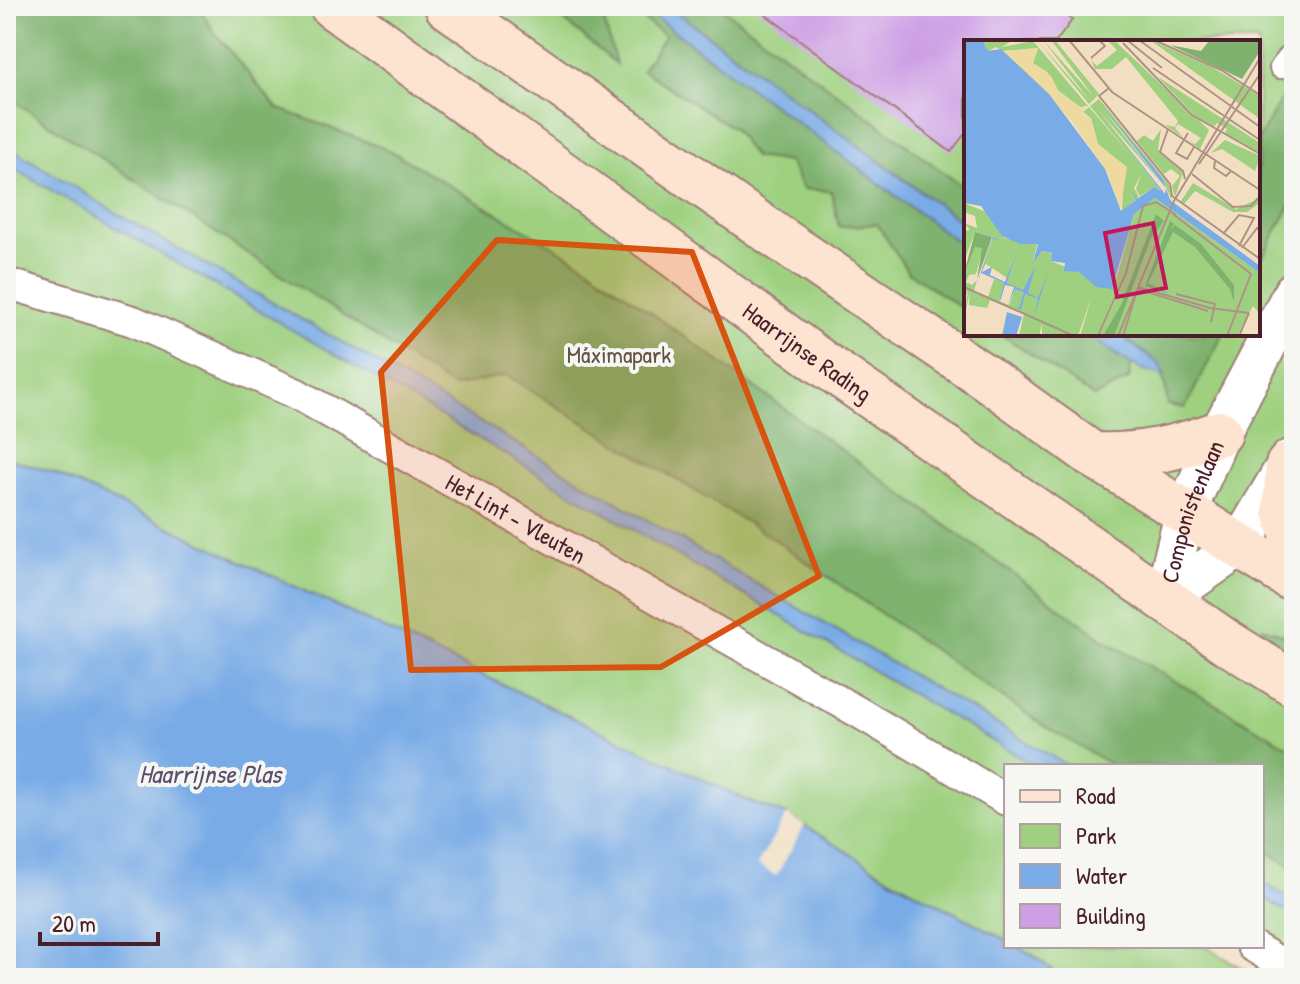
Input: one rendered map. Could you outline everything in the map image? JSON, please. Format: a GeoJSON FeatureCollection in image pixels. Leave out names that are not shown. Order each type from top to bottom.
{"type":"FeatureCollection","features":[{"type":"Feature","properties":{"kind":"main road","name":"Haarrijnse Rading"},"geometry":{"type":"LineString","coordinates":[[332,6],[821,362],[1164,599],[1294,684]]}},
{"type":"Feature","properties":{"kind":"main road"},"geometry":{"type":"LineString","coordinates":[[447,6],[776,236],[985,377],[1093,455],[1294,580]]}},
{"type":"Feature","properties":{"kind":"main road"},"geometry":{"type":"LineString","coordinates":[[1093,455],[1147,453],[1220,433]]}},
{"type":"Feature","properties":{"kind":"main road"},"geometry":{"type":"LineString","coordinates":[[1291,459],[1285,511],[1294,541]]}},
{"type":"Feature","properties":{"kind":"street","name":"Het Lint - Vleuten"},"geometry":{"type":"LineString","coordinates":[[6,283],[133,321],[297,394],[845,704],[1004,799]]}},
{"type":"Feature","properties":{"kind":"street","name":"Componistenlaan"},"geometry":{"type":"LineString","coordinates":[[1164,599],[1185,514],[1220,433],[1294,292]]}},
{"type":"Feature","properties":{"kind":"street","name":"Componistenlaan"},"geometry":{"type":"LineString","coordinates":[[1164,599],[1239,547],[1291,459]]}},
{"type":"Feature","properties":{"kind":"street"},"geometry":{"type":"LineString","coordinates":[[1255,948],[1294,971]]}},
{"type":"Feature","properties":{"kind":"lane"},"geometry":{"type":"LineString","coordinates":[[1280,68],[1294,49]]}},
{"type":"Feature","properties":{"kind":"highlighted area"},"geometry":{"type":"Polygon","coordinates":[[[497,240],[692,252],[819,576],[661,667],[411,670],[381,372],[497,240]]]}},
{"type":"Feature","properties":{"kind":"green space","name":"Máximapark"},"geometry":{"type":"Polygon","coordinates":[[[6,6],[1294,6],[1294,954],[1264,935],[1264,764],[1004,764],[1004,939],[893,880],[787,815],[753,803],[50,471],[6,458],[6,6]]]}},
{"type":"Feature","properties":{"kind":"green space"},"geometry":{"type":"Polygon","coordinates":[[[6,6],[198,6],[215,33],[277,108],[389,150],[585,265],[1106,641],[1294,750],[1294,867],[1264,850],[1264,764],[1110,764],[1044,726],[772,538],[506,375],[453,387],[6,96],[6,6]]]}},
{"type":"Feature","properties":{"kind":"green space"},"geometry":{"type":"Polygon","coordinates":[[[547,6],[600,6],[616,64],[547,6]]]}},
{"type":"Feature","properties":{"kind":"green space"},"geometry":{"type":"Polygon","coordinates":[[[626,6],[640,6],[964,247],[964,310],[908,272],[877,224],[839,227],[831,191],[803,189],[789,162],[754,157],[734,129],[642,70],[665,36],[626,6]]]}},
{"type":"Feature","properties":{"kind":"green space"},"geometry":{"type":"Polygon","coordinates":[[[668,6],[719,6],[964,188],[964,224],[668,6]]]}},
{"type":"Feature","properties":{"kind":"green space"},"geometry":{"type":"Polygon","coordinates":[[[1294,76],[1294,199],[1260,261],[1260,136],[1294,76]]]}},
{"type":"Feature","properties":{"kind":"green space"},"geometry":{"type":"Polygon","coordinates":[[[1004,336],[1089,336],[1131,364],[1129,379],[1094,397],[1004,336]]]}},
{"type":"Feature","properties":{"kind":"green space"},"geometry":{"type":"Polygon","coordinates":[[[1121,336],[1222,336],[1185,408],[1168,405],[1163,378],[1155,362],[1121,336]]]}},
{"type":"Feature","properties":{"kind":"green space"},"geometry":{"type":"Polygon","coordinates":[[[1263,627],[1294,639],[1294,664],[1267,649],[1263,627]]]}},
{"type":"Feature","properties":{"kind":"green space"},"geometry":{"type":"Polygon","coordinates":[[[1020,948],[1208,948],[1258,978],[1062,978],[1020,948]]]}},
{"type":"Feature","properties":{"kind":"water"},"geometry":{"type":"Polygon","coordinates":[[[640,6],[668,6],[964,224],[964,247],[640,6]]]}},
{"type":"Feature","properties":{"kind":"water"},"geometry":{"type":"Polygon","coordinates":[[[6,145],[128,220],[1065,764],[1032,764],[6,164],[6,145]]]}},
{"type":"Feature","properties":{"kind":"water"},"geometry":{"type":"Polygon","coordinates":[[[1089,336],[1121,336],[1158,363],[1165,375],[1144,370],[1089,336]]]}},
{"type":"Feature","properties":{"kind":"water","name":"Haarrijnse Plas"},"geometry":{"type":"Polygon","coordinates":[[[6,458],[50,471],[753,803],[787,815],[893,880],[1004,939],[1004,948],[1018,948],[1029,953],[1062,978],[6,978],[6,458]]]}},
{"type":"Feature","properties":{"kind":"water"},"geometry":{"type":"Polygon","coordinates":[[[1264,883],[1294,901],[1294,916],[1264,898],[1264,883]]]}},
{"type":"Feature","properties":{"kind":"pier"},"geometry":{"type":"Polygon","coordinates":[[[787,815],[805,825],[776,876],[757,865],[787,815]]]}},
{"type":"Feature","properties":{"kind":"building"},"geometry":{"type":"Polygon","coordinates":[[[754,6],[1053,6],[1072,20],[1057,40],[964,40],[964,135],[951,152],[754,6]]]}}]}
